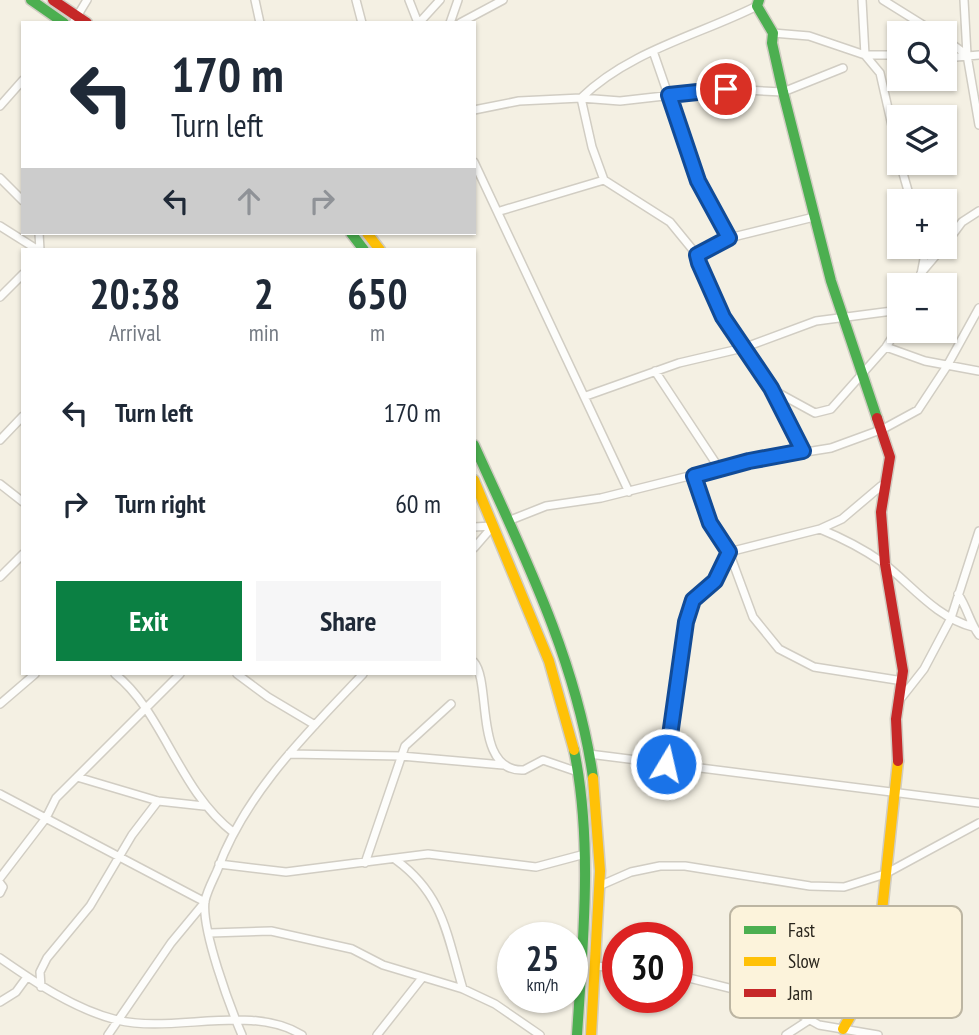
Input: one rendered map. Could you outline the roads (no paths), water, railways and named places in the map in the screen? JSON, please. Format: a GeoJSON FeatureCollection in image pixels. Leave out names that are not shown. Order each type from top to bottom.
{"type":"FeatureCollection","features":[{"type":"Feature","properties":{"kind":"main road"},"geometry":{"type":"LineString","coordinates":[[31,0],[61,21]]}},
{"type":"Feature","properties":{"kind":"main road"},"geometry":{"type":"LineString","coordinates":[[53,0],[79,21]]}},
{"type":"Feature","properties":{"kind":"main road"},"geometry":{"type":"LineString","coordinates":[[758,3],[773,33],[772,43],[814,217],[861,376],[883,429],[890,457],[881,486],[880,516],[883,563],[903,681],[896,723],[899,746],[881,906]]}},
{"type":"Feature","properties":{"kind":"main road"},"geometry":{"type":"LineString","coordinates":[[476,449],[555,633],[589,754],[597,814],[599,886],[591,1035]]}},
{"type":"Feature","properties":{"kind":"main road"},"geometry":{"type":"LineString","coordinates":[[476,485],[538,628],[561,698],[578,772],[586,854],[577,1035]]}},
{"type":"Feature","properties":{"kind":"main road"},"geometry":{"type":"LineString","coordinates":[[843,1029],[849,1018]]}},
{"type":"Feature","properties":{"kind":"street"},"geometry":{"type":"LineString","coordinates":[[79,21],[87,0]]}},
{"type":"Feature","properties":{"kind":"street"},"geometry":{"type":"LineString","coordinates":[[256,0],[260,21]]}},
{"type":"Feature","properties":{"kind":"street"},"geometry":{"type":"LineString","coordinates":[[356,0],[361,21]]}},
{"type":"Feature","properties":{"kind":"street"},"geometry":{"type":"LineString","coordinates":[[409,0],[418,21]]}},
{"type":"Feature","properties":{"kind":"street"},"geometry":{"type":"LineString","coordinates":[[421,21],[440,0]]}},
{"type":"Feature","properties":{"kind":"street"},"geometry":{"type":"LineString","coordinates":[[451,21],[458,0]]}},
{"type":"Feature","properties":{"kind":"street"},"geometry":{"type":"LineString","coordinates":[[464,21],[503,0]]}},
{"type":"Feature","properties":{"kind":"street"},"geometry":{"type":"LineString","coordinates":[[862,0],[865,55],[880,73],[887,105]]}},
{"type":"Feature","properties":{"kind":"street"},"geometry":{"type":"LineString","coordinates":[[883,0],[917,21]]}},
{"type":"Feature","properties":{"kind":"street"},"geometry":{"type":"LineString","coordinates":[[964,0],[967,55],[979,125]]}},
{"type":"Feature","properties":{"kind":"street"},"geometry":{"type":"LineString","coordinates":[[581,98],[612,73],[653,51],[758,3]]}},
{"type":"Feature","properties":{"kind":"street"},"geometry":{"type":"LineString","coordinates":[[773,33],[809,36],[865,55],[887,55]]}},
{"type":"Feature","properties":{"kind":"street"},"geometry":{"type":"LineString","coordinates":[[957,47],[967,55]]}},
{"type":"Feature","properties":{"kind":"street"},"geometry":{"type":"LineString","coordinates":[[653,51],[698,181],[729,238]]}},
{"type":"Feature","properties":{"kind":"street"},"geometry":{"type":"LineString","coordinates":[[957,56],[979,55]]}},
{"type":"Feature","properties":{"kind":"street"},"geometry":{"type":"LineString","coordinates":[[476,110],[519,101],[581,98],[620,101],[726,89],[783,92],[843,68]]}},
{"type":"Feature","properties":{"kind":"street"},"geometry":{"type":"LineString","coordinates":[[0,106],[21,82]]}},
{"type":"Feature","properties":{"kind":"street"},"geometry":{"type":"LineString","coordinates":[[581,98],[592,147],[604,180],[670,222],[697,255],[723,317],[771,388],[803,451]]}},
{"type":"Feature","properties":{"kind":"street"},"geometry":{"type":"LineString","coordinates":[[476,166],[500,211],[629,492]]}},
{"type":"Feature","properties":{"kind":"street"},"geometry":{"type":"LineString","coordinates":[[0,178],[21,199]]}},
{"type":"Feature","properties":{"kind":"street"},"geometry":{"type":"LineString","coordinates":[[500,211],[604,180]]}},
{"type":"Feature","properties":{"kind":"street"},"geometry":{"type":"LineString","coordinates":[[957,229],[979,211]]}},
{"type":"Feature","properties":{"kind":"street"},"geometry":{"type":"LineString","coordinates":[[697,255],[729,238],[814,217]]}},
{"type":"Feature","properties":{"kind":"street"},"geometry":{"type":"LineString","coordinates":[[0,226],[36,248]]}},
{"type":"Feature","properties":{"kind":"street"},"geometry":{"type":"LineString","coordinates":[[921,273],[922,259]]}},
{"type":"Feature","properties":{"kind":"street"},"geometry":{"type":"LineString","coordinates":[[921,273],[933,259]]}},
{"type":"Feature","properties":{"kind":"street"},"geometry":{"type":"LineString","coordinates":[[0,297],[21,276]]}},
{"type":"Feature","properties":{"kind":"street"},"geometry":{"type":"LineString","coordinates":[[508,520],[546,506],[629,492],[719,468],[831,447],[883,429],[918,410],[979,309]]}},
{"type":"Feature","properties":{"kind":"street"},"geometry":{"type":"LineString","coordinates":[[586,396],[655,371],[743,348],[816,321],[887,312]]}},
{"type":"Feature","properties":{"kind":"street"},"geometry":{"type":"LineString","coordinates":[[771,388],[815,414],[823,413],[831,409],[889,343]]}},
{"type":"Feature","properties":{"kind":"street"},"geometry":{"type":"LineString","coordinates":[[886,347],[947,366],[979,371]]}},
{"type":"Feature","properties":{"kind":"street"},"geometry":{"type":"LineString","coordinates":[[655,371],[719,468]]}},
{"type":"Feature","properties":{"kind":"street"},"geometry":{"type":"LineString","coordinates":[[0,440],[21,418]]}},
{"type":"Feature","properties":{"kind":"street"},"geometry":{"type":"LineString","coordinates":[[694,476],[710,523],[729,552],[753,617],[779,649],[814,667],[903,681]]}},
{"type":"Feature","properties":{"kind":"street"},"geometry":{"type":"LineString","coordinates":[[0,484],[21,500]]}},
{"type":"Feature","properties":{"kind":"street"},"geometry":{"type":"LineString","coordinates":[[729,552],[820,529],[842,519],[881,486]]}},
{"type":"Feature","properties":{"kind":"street"},"geometry":{"type":"LineString","coordinates":[[476,527],[493,526]]}},
{"type":"Feature","properties":{"kind":"street"},"geometry":{"type":"LineString","coordinates":[[476,546],[493,526]]}},
{"type":"Feature","properties":{"kind":"street"},"geometry":{"type":"LineString","coordinates":[[820,529],[850,541],[883,563],[915,594],[951,618],[973,627]]}},
{"type":"Feature","properties":{"kind":"street"},"geometry":{"type":"LineString","coordinates":[[902,697],[924,669],[951,618],[979,531]]}},
{"type":"Feature","properties":{"kind":"street"},"geometry":{"type":"LineString","coordinates":[[666,764],[686,622],[693,600],[715,581],[729,552]]}},
{"type":"Feature","properties":{"kind":"street"},"geometry":{"type":"LineString","coordinates":[[0,577],[21,556]]}},
{"type":"Feature","properties":{"kind":"street"},"geometry":{"type":"LineString","coordinates":[[970,560],[979,561]]}},
{"type":"Feature","properties":{"kind":"street"},"geometry":{"type":"LineString","coordinates":[[958,594],[971,614],[973,627],[979,635]]}},
{"type":"Feature","properties":{"kind":"street"},"geometry":{"type":"LineString","coordinates":[[476,664],[480,669],[485,719],[496,756],[503,765]]}},
{"type":"Feature","properties":{"kind":"street"},"geometry":{"type":"LineString","coordinates":[[0,705],[34,675]]}},
{"type":"Feature","properties":{"kind":"street"},"geometry":{"type":"LineString","coordinates":[[116,675],[125,682],[145,710],[204,806],[234,833]]}},
{"type":"Feature","properties":{"kind":"street"},"geometry":{"type":"LineString","coordinates":[[0,894],[3,887],[0,880],[46,818],[55,798],[179,675]]}},
{"type":"Feature","properties":{"kind":"street"},"geometry":{"type":"LineString","coordinates":[[238,675],[268,698],[315,725]]}},
{"type":"Feature","properties":{"kind":"street"},"geometry":{"type":"LineString","coordinates":[[108,1035],[171,943],[205,902],[234,833],[259,792],[289,754],[362,675]]}},
{"type":"Feature","properties":{"kind":"street"},"geometry":{"type":"LineString","coordinates":[[365,863],[401,756],[414,736],[452,704]]}},
{"type":"Feature","properties":{"kind":"street"},"geometry":{"type":"LineString","coordinates":[[289,754],[401,756],[503,765],[524,770],[543,760],[578,772]]}},
{"type":"Feature","properties":{"kind":"street"},"geometry":{"type":"LineString","coordinates":[[589,754],[979,803]]}},
{"type":"Feature","properties":{"kind":"street"},"geometry":{"type":"LineString","coordinates":[[77,776],[158,801],[204,806]]}},
{"type":"Feature","properties":{"kind":"street"},"geometry":{"type":"LineString","coordinates":[[0,794],[205,902]]}},
{"type":"Feature","properties":{"kind":"street"},"geometry":{"type":"LineString","coordinates":[[41,987],[40,971],[47,958],[90,906],[132,835],[158,801]]}},
{"type":"Feature","properties":{"kind":"street"},"geometry":{"type":"LineString","coordinates":[[599,886],[638,870],[660,866],[685,866],[835,888],[885,874],[979,823]]}},
{"type":"Feature","properties":{"kind":"street"},"geometry":{"type":"LineString","coordinates":[[219,864],[277,872],[435,854],[536,867],[586,854]]}},
{"type":"Feature","properties":{"kind":"street"},"geometry":{"type":"LineString","coordinates":[[396,860],[421,879],[441,912],[463,989]]}},
{"type":"Feature","properties":{"kind":"street"},"geometry":{"type":"LineString","coordinates":[[205,902],[209,933],[242,1035]]}},
{"type":"Feature","properties":{"kind":"street"},"geometry":{"type":"LineString","coordinates":[[209,933],[271,931],[325,941],[422,978],[463,989],[495,1004],[540,1035]]}},
{"type":"Feature","properties":{"kind":"street"},"geometry":{"type":"LineString","coordinates":[[0,958],[41,987],[119,1021],[167,1023],[235,1020],[282,1026],[302,1035]]}},
{"type":"Feature","properties":{"kind":"street"},"geometry":{"type":"LineString","coordinates":[[595,966],[602,967]]}},
{"type":"Feature","properties":{"kind":"street"},"geometry":{"type":"LineString","coordinates":[[0,1002],[16,992],[27,977]]}},
{"type":"Feature","properties":{"kind":"street"},"geometry":{"type":"LineString","coordinates":[[377,1035],[422,978]]}},
{"type":"Feature","properties":{"kind":"street"},"geometry":{"type":"LineString","coordinates":[[693,979],[730,988]]}},
{"type":"Feature","properties":{"kind":"street"},"geometry":{"type":"LineString","coordinates":[[805,1018],[878,1035]]}},
{"type":"Feature","properties":{"kind":"street"},"geometry":{"type":"LineString","coordinates":[[786,1035],[808,1020]]}}]}
